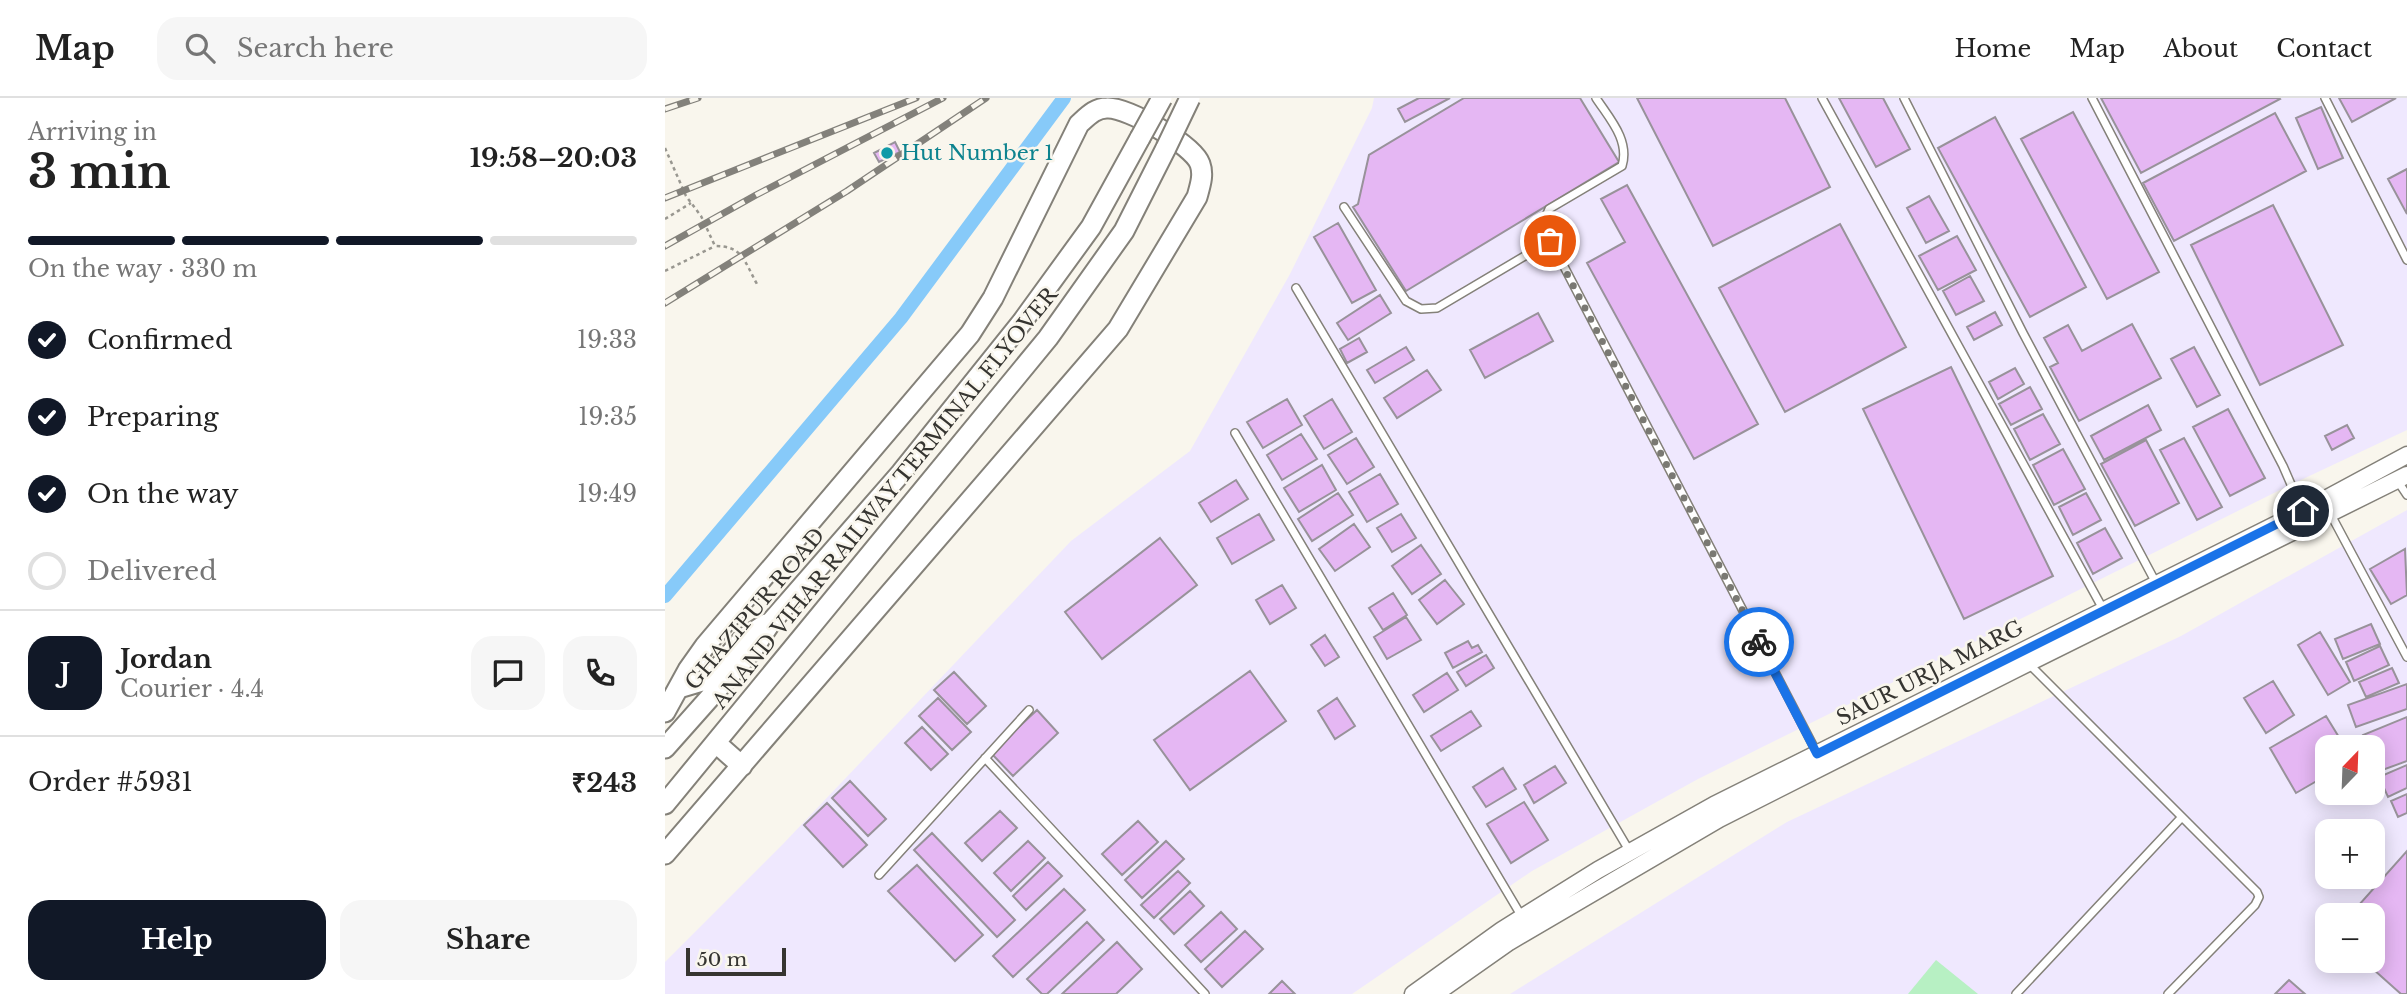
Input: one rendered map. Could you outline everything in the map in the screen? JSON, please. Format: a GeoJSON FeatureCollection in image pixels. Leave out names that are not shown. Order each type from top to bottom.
{"type":"FeatureCollection","features":[{"type":"Feature","properties":{"kind":"main road","name":"ANAND VIHAR RAILWAY TERMINAL FLYOVER"},"geometry":{"type":"LineString","coordinates":[[851,530],[901,473],[1022,322],[1091,228],[1162,98]]}},
{"type":"Feature","properties":{"kind":"main road","name":"ANAND VIHAR RAILWAY TERMINAL FLYOVER"},"geometry":{"type":"LineString","coordinates":[[716,743],[1048,338],[1124,230],[1190,98]]}},
{"type":"Feature","properties":{"kind":"main road"},"geometry":{"type":"LineString","coordinates":[[665,712],[705,646],[969,334],[998,288],[1079,124],[1096,110],[1118,108],[1155,127],[1193,153],[1200,163],[1202,173],[1197,197],[1118,329],[665,854]]}},
{"type":"Feature","properties":{"kind":"main road","name":"GHAZIPUR ROAD"},"geometry":{"type":"LineString","coordinates":[[665,748],[753,649],[771,622],[851,530]]}},
{"type":"Feature","properties":{"kind":"main road"},"geometry":{"type":"LineString","coordinates":[[679,688],[709,679],[743,639],[771,622]]}},
{"type":"Feature","properties":{"kind":"main road"},"geometry":{"type":"LineString","coordinates":[[665,804],[716,743],[743,766]]}},
{"type":"Feature","properties":{"kind":"street","name":"SAUR URJA MARG"},"geometry":{"type":"LineString","coordinates":[[1435,994],[1509,942],[1719,819],[2024,657],[2306,517],[2406,459]]}},
{"type":"Feature","properties":{"kind":"street","name":"SAUR URJA MARG"},"geometry":{"type":"LineString","coordinates":[[2306,517],[2330,513],[2402,477]]}},
{"type":"Feature","properties":{"kind":"street","name":"SAUR URJA MARG"},"geometry":{"type":"LineString","coordinates":[[1413,994],[1522,917],[1714,805],[2024,657],[2103,610],[2156,583],[2208,565]]}},
{"type":"Feature","properties":{"kind":"street"},"geometry":{"type":"LineString","coordinates":[[1581,881],[1590,895]]}},
{"type":"Feature","properties":{"kind":"lane"},"geometry":{"type":"LineString","coordinates":[[1596,98],[1622,139],[1622,166],[1549,209],[1544,228],[1817,754]]}},
{"type":"Feature","properties":{"kind":"lane"},"geometry":{"type":"LineString","coordinates":[[1822,98],[2103,610]]}},
{"type":"Feature","properties":{"kind":"lane"},"geometry":{"type":"LineString","coordinates":[[1904,98],[2022,333],[2156,583]]}},
{"type":"Feature","properties":{"kind":"lane"},"geometry":{"type":"LineString","coordinates":[[2092,98],[2306,517]]}},
{"type":"Feature","properties":{"kind":"lane"},"geometry":{"type":"LineString","coordinates":[[2325,98],[2407,260]]}},
{"type":"Feature","properties":{"kind":"lane"},"geometry":{"type":"LineString","coordinates":[[1344,206],[1406,301],[1420,309],[1437,308],[1550,241]]}},
{"type":"Feature","properties":{"kind":"lane"},"geometry":{"type":"LineString","coordinates":[[1296,288],[1630,852]]}},
{"type":"Feature","properties":{"kind":"lane"},"geometry":{"type":"LineString","coordinates":[[1234,433],[1522,917]]}},
{"type":"Feature","properties":{"kind":"lane"},"geometry":{"type":"LineString","coordinates":[[2402,477],[2407,495]]}},
{"type":"Feature","properties":{"kind":"lane"},"geometry":{"type":"LineString","coordinates":[[2330,513],[2407,657]]}},
{"type":"Feature","properties":{"kind":"lane"},"geometry":{"type":"LineString","coordinates":[[2024,657],[2257,892],[2259,897],[2255,905],[2168,994]]}},
{"type":"Feature","properties":{"kind":"lane"},"geometry":{"type":"LineString","coordinates":[[879,875],[1029,710]]}},
{"type":"Feature","properties":{"kind":"lane"},"geometry":{"type":"LineString","coordinates":[[985,758],[1205,994]]}},
{"type":"Feature","properties":{"kind":"lane"},"geometry":{"type":"LineString","coordinates":[[2016,994],[2181,818]]}},
{"type":"Feature","properties":{"kind":"path"},"geometry":{"type":"LineString","coordinates":[[665,148],[715,246]]}},
{"type":"Feature","properties":{"kind":"path"},"geometry":{"type":"LineString","coordinates":[[665,219],[691,203]]}},
{"type":"Feature","properties":{"kind":"path"},"geometry":{"type":"LineString","coordinates":[[665,271],[715,246],[730,246],[738,250],[757,284]]}},
{"type":"Feature","properties":{"kind":"shaded area"},"geometry":{"type":"Polygon","coordinates":[[[1374,98],[2407,98],[2407,430],[2282,489],[1698,779],[1532,871],[1352,994],[665,994],[665,962],[783,844],[1071,541],[1190,451],[1290,274],[1372,108],[1374,98]]]}},
{"type":"Feature","properties":{"kind":"shaded area"},"geometry":{"type":"Polygon","coordinates":[[[2407,510],[2407,994],[1510,994],[1787,822],[2181,636],[2407,510]]]}},
{"type":"Feature","properties":{"kind":"green space"},"geometry":{"type":"Polygon","coordinates":[[[1936,960],[1978,994],[1908,994],[1936,960]]]}},
{"type":"Feature","properties":{"kind":"building"},"geometry":{"type":"Polygon","coordinates":[[[1419,98],[1450,98],[1405,122],[1398,109],[1419,98]]]}},
{"type":"Feature","properties":{"kind":"building"},"geometry":{"type":"Polygon","coordinates":[[[1464,98],[1580,98],[1619,162],[1406,291],[1353,207],[1358,204],[1369,155],[1464,98]]]}},
{"type":"Feature","properties":{"kind":"building"},"geometry":{"type":"Polygon","coordinates":[[[1637,98],[1785,98],[1830,187],[1713,246],[1637,98]]]}},
{"type":"Feature","properties":{"kind":"building"},"geometry":{"type":"Polygon","coordinates":[[[1839,98],[1883,98],[1910,149],[1876,167],[1839,98]]]}},
{"type":"Feature","properties":{"kind":"building"},"geometry":{"type":"Polygon","coordinates":[[[2101,98],[2279,98],[2280,99],[2141,173],[2101,98]]]}},
{"type":"Feature","properties":{"kind":"building"},"geometry":{"type":"Polygon","coordinates":[[[2339,98],[2396,98],[2352,122],[2339,98]]]}},
{"type":"Feature","properties":{"kind":"building"},"geometry":{"type":"Polygon","coordinates":[[[2321,107],[2343,158],[2318,169],[2296,118],[2321,107]]]}},
{"type":"Feature","properties":{"kind":"building"},"geometry":{"type":"Polygon","coordinates":[[[2073,112],[2159,272],[2107,299],[2021,139],[2073,112]]]}},
{"type":"Feature","properties":{"kind":"building"},"geometry":{"type":"Polygon","coordinates":[[[2275,113],[2306,171],[2174,241],[2143,183],[2275,113]]]}},
{"type":"Feature","properties":{"kind":"building"},"geometry":{"type":"Polygon","coordinates":[[[1995,117],[2086,287],[2030,317],[1938,148],[1995,117]]]}},
{"type":"Feature","properties":{"kind":"building","name":"Hut Number 1"},"geometry":{"type":"Polygon","coordinates":[[[895,142],[900,152],[879,162],[874,153],[895,142]]]}},
{"type":"Feature","properties":{"kind":"building"},"geometry":{"type":"Polygon","coordinates":[[[2407,169],[2407,214],[2388,179],[2407,169]]]}},
{"type":"Feature","properties":{"kind":"building"},"geometry":{"type":"Polygon","coordinates":[[[1627,185],[1758,424],[1694,459],[1587,263],[1625,242],[1601,199],[1627,185]]]}},
{"type":"Feature","properties":{"kind":"building"},"geometry":{"type":"Polygon","coordinates":[[[1929,196],[1949,231],[1926,243],[1907,208],[1929,196]]]}},
{"type":"Feature","properties":{"kind":"building"},"geometry":{"type":"Polygon","coordinates":[[[2273,205],[2343,345],[2260,385],[2191,245],[2273,205]]]}},
{"type":"Feature","properties":{"kind":"building"},"geometry":{"type":"Polygon","coordinates":[[[1338,223],[1376,290],[1352,303],[1314,237],[1338,223]]]}},
{"type":"Feature","properties":{"kind":"building"},"geometry":{"type":"Polygon","coordinates":[[[1840,224],[1906,347],[1785,412],[1719,288],[1840,224]]]}},
{"type":"Feature","properties":{"kind":"building"},"geometry":{"type":"Polygon","coordinates":[[[1957,236],[1976,270],[1938,290],[1919,256],[1957,236]]]}},
{"type":"Feature","properties":{"kind":"building"},"geometry":{"type":"Polygon","coordinates":[[[1970,276],[1984,301],[1956,315],[1943,291],[1970,276]]]}},
{"type":"Feature","properties":{"kind":"building"},"geometry":{"type":"Polygon","coordinates":[[[1380,295],[1391,313],[1348,340],[1337,323],[1380,295]]]}},
{"type":"Feature","properties":{"kind":"building"},"geometry":{"type":"Polygon","coordinates":[[[1995,312],[2002,325],[1974,340],[1967,327],[1995,312]]]}},
{"type":"Feature","properties":{"kind":"building"},"geometry":{"type":"Polygon","coordinates":[[[1538,313],[1553,341],[1485,378],[1470,350],[1538,313]]]}},
{"type":"Feature","properties":{"kind":"building"},"geometry":{"type":"Polygon","coordinates":[[[2132,324],[2161,378],[2079,421],[2050,367],[2058,363],[2044,338],[2068,325],[2082,351],[2132,324]]]}},
{"type":"Feature","properties":{"kind":"building"},"geometry":{"type":"Polygon","coordinates":[[[1359,338],[1367,352],[1347,363],[1340,349],[1359,338]]]}},
{"type":"Feature","properties":{"kind":"building"},"geometry":{"type":"Polygon","coordinates":[[[1406,347],[1414,360],[1375,383],[1367,370],[1406,347]]]}},
{"type":"Feature","properties":{"kind":"building"},"geometry":{"type":"Polygon","coordinates":[[[2194,347],[2220,395],[2197,407],[2171,359],[2194,347]]]}},
{"type":"Feature","properties":{"kind":"building"},"geometry":{"type":"Polygon","coordinates":[[[1951,367],[2053,576],[1964,619],[1863,409],[1951,367]]]}},
{"type":"Feature","properties":{"kind":"building"},"geometry":{"type":"Polygon","coordinates":[[[2015,368],[2024,384],[1998,399],[1989,382],[2015,368]]]}},
{"type":"Feature","properties":{"kind":"building"},"geometry":{"type":"Polygon","coordinates":[[[1427,370],[1441,390],[1397,418],[1384,398],[1427,370]]]}},
{"type":"Feature","properties":{"kind":"building"},"geometry":{"type":"Polygon","coordinates":[[[2030,387],[2042,409],[2011,425],[1999,404],[2030,387]]]}},
{"type":"Feature","properties":{"kind":"building"},"geometry":{"type":"Polygon","coordinates":[[[1287,399],[1302,425],[1263,448],[1247,422],[1287,399]]]}},
{"type":"Feature","properties":{"kind":"building"},"geometry":{"type":"Polygon","coordinates":[[[1332,399],[1352,432],[1324,449],[1304,416],[1332,399]]]}},
{"type":"Feature","properties":{"kind":"building"},"geometry":{"type":"Polygon","coordinates":[[[2148,405],[2161,430],[2104,460],[2091,436],[2148,405]]]}},
{"type":"Feature","properties":{"kind":"building"},"geometry":{"type":"Polygon","coordinates":[[[2228,409],[2265,478],[2230,496],[2193,427],[2228,409]]]}},
{"type":"Feature","properties":{"kind":"building"},"geometry":{"type":"Polygon","coordinates":[[[2043,414],[2060,444],[2030,460],[2014,429],[2043,414]]]}},
{"type":"Feature","properties":{"kind":"building"},"geometry":{"type":"Polygon","coordinates":[[[2347,425],[2354,438],[2332,450],[2325,436],[2347,425]]]}},
{"type":"Feature","properties":{"kind":"building"},"geometry":{"type":"Polygon","coordinates":[[[1301,434],[1317,459],[1282,480],[1267,455],[1301,434]]]}},
{"type":"Feature","properties":{"kind":"building"},"geometry":{"type":"Polygon","coordinates":[[[1356,438],[1374,467],[1347,484],[1328,455],[1356,438]]]}},
{"type":"Feature","properties":{"kind":"building"},"geometry":{"type":"Polygon","coordinates":[[[2184,438],[2222,507],[2197,520],[2160,450],[2184,438]]]}},
{"type":"Feature","properties":{"kind":"building"},"geometry":{"type":"Polygon","coordinates":[[[2146,440],[2179,503],[2135,526],[2101,464],[2146,440]]]}},
{"type":"Feature","properties":{"kind":"building"},"geometry":{"type":"Polygon","coordinates":[[[2063,449],[2085,489],[2054,505],[2033,465],[2063,449]]]}},
{"type":"Feature","properties":{"kind":"building"},"geometry":{"type":"Polygon","coordinates":[[[1322,465],[1336,490],[1299,512],[1284,488],[1322,465]]]}},
{"type":"Feature","properties":{"kind":"building"},"geometry":{"type":"Polygon","coordinates":[[[1380,474],[1398,504],[1367,522],[1349,492],[1380,474]]]}},
{"type":"Feature","properties":{"kind":"building"},"geometry":{"type":"Polygon","coordinates":[[[1236,480],[1248,499],[1211,522],[1199,503],[1236,480]]]}},
{"type":"Feature","properties":{"kind":"building"},"geometry":{"type":"Polygon","coordinates":[[[1338,493],[1353,515],[1312,541],[1298,519],[1338,493]]]}},
{"type":"Feature","properties":{"kind":"building"},"geometry":{"type":"Polygon","coordinates":[[[2086,493],[2101,520],[2073,535],[2059,507],[2086,493]]]}},
{"type":"Feature","properties":{"kind":"building"},"geometry":{"type":"Polygon","coordinates":[[[1259,514],[1274,540],[1232,564],[1217,538],[1259,514]]]}},
{"type":"Feature","properties":{"kind":"building"},"geometry":{"type":"Polygon","coordinates":[[[1401,514],[1416,538],[1392,552],[1377,528],[1401,514]]]}},
{"type":"Feature","properties":{"kind":"building"},"geometry":{"type":"Polygon","coordinates":[[[1354,524],[1370,547],[1335,571],[1319,549],[1354,524]]]}},
{"type":"Feature","properties":{"kind":"building"},"geometry":{"type":"Polygon","coordinates":[[[2105,528],[2122,558],[2093,574],[2077,543],[2105,528]]]}},
{"type":"Feature","properties":{"kind":"building"},"geometry":{"type":"Polygon","coordinates":[[[1160,538],[1197,585],[1102,659],[1065,612],[1160,538]]]}},
{"type":"Feature","properties":{"kind":"building"},"geometry":{"type":"Polygon","coordinates":[[[1421,545],[1441,574],[1412,594],[1392,566],[1421,545]]]}},
{"type":"Feature","properties":{"kind":"building"},"geometry":{"type":"Polygon","coordinates":[[[2405,549],[2407,595],[2391,604],[2370,569],[2405,549]]]}},
{"type":"Feature","properties":{"kind":"building"},"geometry":{"type":"Polygon","coordinates":[[[1445,580],[1464,604],[1437,624],[1419,600],[1445,580]]]}},
{"type":"Feature","properties":{"kind":"building"},"geometry":{"type":"Polygon","coordinates":[[[1282,585],[1296,608],[1270,624],[1256,600],[1282,585]]]}},
{"type":"Feature","properties":{"kind":"building"},"geometry":{"type":"Polygon","coordinates":[[[1393,593],[1407,615],[1383,630],[1369,608],[1393,593]]]}},
{"type":"Feature","properties":{"kind":"building"},"geometry":{"type":"Polygon","coordinates":[[[1406,617],[1421,640],[1387,659],[1374,637],[1406,617]]]}},
{"type":"Feature","properties":{"kind":"building"},"geometry":{"type":"Polygon","coordinates":[[[2371,624],[2380,644],[2343,659],[2335,639],[2371,624]]]}},
{"type":"Feature","properties":{"kind":"building"},"geometry":{"type":"Polygon","coordinates":[[[2320,632],[2350,682],[2328,695],[2298,645],[2320,632]]]}},
{"type":"Feature","properties":{"kind":"building"},"geometry":{"type":"Polygon","coordinates":[[[1325,635],[1339,657],[1325,666],[1311,645],[1325,635]]]}},
{"type":"Feature","properties":{"kind":"building"},"geometry":{"type":"Polygon","coordinates":[[[1468,641],[1472,648],[1478,645],[1482,652],[1453,668],[1445,653],[1468,641]]]}},
{"type":"Feature","properties":{"kind":"building"},"geometry":{"type":"Polygon","coordinates":[[[2380,646],[2389,665],[2354,681],[2346,662],[2380,646]]]}},
{"type":"Feature","properties":{"kind":"building"},"geometry":{"type":"Polygon","coordinates":[[[1486,655],[1494,668],[1466,686],[1457,672],[1486,655]]]}},
{"type":"Feature","properties":{"kind":"building"},"geometry":{"type":"Polygon","coordinates":[[[2392,668],[2399,683],[2366,697],[2359,682],[2392,668]]]}},
{"type":"Feature","properties":{"kind":"building"},"geometry":{"type":"Polygon","coordinates":[[[1250,671],[1286,721],[1190,790],[1154,740],[1250,671]]]}},
{"type":"Feature","properties":{"kind":"building"},"geometry":{"type":"Polygon","coordinates":[[[954,672],[986,706],[967,724],[934,690],[954,672]]]}},
{"type":"Feature","properties":{"kind":"building"},"geometry":{"type":"Polygon","coordinates":[[[1447,673],[1458,690],[1424,712],[1413,695],[1447,673]]]}},
{"type":"Feature","properties":{"kind":"building"},"geometry":{"type":"Polygon","coordinates":[[[2273,681],[2294,715],[2266,733],[2244,698],[2273,681]]]}},
{"type":"Feature","properties":{"kind":"building"},"geometry":{"type":"Polygon","coordinates":[[[2407,684],[2407,709],[2356,727],[2348,705],[2407,684]]]}},
{"type":"Feature","properties":{"kind":"building"},"geometry":{"type":"Polygon","coordinates":[[[938,698],[971,732],[952,750],[919,716],[938,698]]]}},
{"type":"Feature","properties":{"kind":"building"},"geometry":{"type":"Polygon","coordinates":[[[1337,698],[1355,726],[1335,739],[1318,711],[1337,698]]]}},
{"type":"Feature","properties":{"kind":"building"},"geometry":{"type":"Polygon","coordinates":[[[1037,710],[1058,733],[1013,776],[991,753],[1037,710]]]}},
{"type":"Feature","properties":{"kind":"building"},"geometry":{"type":"Polygon","coordinates":[[[1471,711],[1481,726],[1441,751],[1431,736],[1471,711]]]}},
{"type":"Feature","properties":{"kind":"building"},"geometry":{"type":"Polygon","coordinates":[[[2326,716],[2338,735],[2315,735],[2315,782],[2296,793],[2270,748],[2326,716]]]}},
{"type":"Feature","properties":{"kind":"building"},"geometry":{"type":"Polygon","coordinates":[[[2407,717],[2407,761],[2385,769],[2385,735],[2363,735],[2407,717]]]}},
{"type":"Feature","properties":{"kind":"building"},"geometry":{"type":"Polygon","coordinates":[[[922,727],[948,754],[931,770],[905,743],[922,727]]]}},
{"type":"Feature","properties":{"kind":"building"},"geometry":{"type":"Polygon","coordinates":[[[2407,765],[2407,788],[2388,797],[2385,774],[2407,765]]]}},
{"type":"Feature","properties":{"kind":"building"},"geometry":{"type":"Polygon","coordinates":[[[1555,766],[1566,783],[1534,803],[1524,785],[1555,766]]]}},
{"type":"Feature","properties":{"kind":"building"},"geometry":{"type":"Polygon","coordinates":[[[1503,768],[1516,789],[1486,807],[1473,787],[1503,768]]]}},
{"type":"Feature","properties":{"kind":"building"},"geometry":{"type":"Polygon","coordinates":[[[850,781],[886,819],[868,836],[832,798],[850,781]]]}},
{"type":"Feature","properties":{"kind":"building"},"geometry":{"type":"Polygon","coordinates":[[[2407,794],[2407,813],[2398,817],[2391,801],[2407,794]]]}},
{"type":"Feature","properties":{"kind":"building"},"geometry":{"type":"Polygon","coordinates":[[[1524,802],[1548,840],[1511,863],[1487,824],[1524,802]]]}},
{"type":"Feature","properties":{"kind":"building"},"geometry":{"type":"Polygon","coordinates":[[[827,803],[867,845],[843,867],[804,825],[827,803]]]}},
{"type":"Feature","properties":{"kind":"building"},"geometry":{"type":"Polygon","coordinates":[[[1000,811],[1017,828],[982,861],[965,843],[1000,811]]]}},
{"type":"Feature","properties":{"kind":"building"},"geometry":{"type":"Polygon","coordinates":[[[1138,821],[1158,842],[1122,875],[1102,854],[1138,821]]]}},
{"type":"Feature","properties":{"kind":"building"},"geometry":{"type":"Polygon","coordinates":[[[932,833],[1015,920],[997,937],[914,850],[932,833]]]}},
{"type":"Feature","properties":{"kind":"building"},"geometry":{"type":"Polygon","coordinates":[[[1028,841],[1045,858],[1011,891],[994,873],[1028,841]]]}},
{"type":"Feature","properties":{"kind":"building"},"geometry":{"type":"Polygon","coordinates":[[[1166,841],[1184,859],[1142,898],[1125,880],[1166,841]]]}},
{"type":"Feature","properties":{"kind":"building"},"geometry":{"type":"Polygon","coordinates":[[[2407,851],[2407,994],[2401,994],[2377,973],[2385,973],[2385,903],[2361,903],[2373,889],[2385,889],[2385,876],[2407,851]]]}},
{"type":"Feature","properties":{"kind":"building"},"geometry":{"type":"Polygon","coordinates":[[[1048,862],[1062,876],[1026,910],[1013,896],[1048,862]]]}},
{"type":"Feature","properties":{"kind":"building"},"geometry":{"type":"Polygon","coordinates":[[[917,865],[983,935],[955,961],[888,891],[917,865]]]}},
{"type":"Feature","properties":{"kind":"building"},"geometry":{"type":"Polygon","coordinates":[[[1178,871],[1190,883],[1154,918],[1141,905],[1178,871]]]}},
{"type":"Feature","properties":{"kind":"building"},"geometry":{"type":"Polygon","coordinates":[[[1064,889],[1085,910],[1013,977],[993,956],[1064,889]]]}},
{"type":"Feature","properties":{"kind":"building"},"geometry":{"type":"Polygon","coordinates":[[[1190,891],[1204,906],[1174,934],[1160,919],[1190,891]]]}},
{"type":"Feature","properties":{"kind":"building"},"geometry":{"type":"Polygon","coordinates":[[[1221,912],[1237,929],[1201,962],[1185,945],[1221,912]]]}},
{"type":"Feature","properties":{"kind":"building"},"geometry":{"type":"Polygon","coordinates":[[[1087,922],[1104,940],[1047,994],[1042,994],[1027,979],[1087,922]]]}},
{"type":"Feature","properties":{"kind":"building"},"geometry":{"type":"Polygon","coordinates":[[[1245,931],[1263,949],[1222,987],[1205,969],[1245,931]]]}},
{"type":"Feature","properties":{"kind":"building"},"geometry":{"type":"Polygon","coordinates":[[[1117,942],[1142,969],[1116,994],[1062,994],[1117,942]]]}},
{"type":"Feature","properties":{"kind":"building"},"geometry":{"type":"Polygon","coordinates":[[[2289,980],[2305,994],[2275,994],[2289,980]]]}},
{"type":"Feature","properties":{"kind":"building"},"geometry":{"type":"Polygon","coordinates":[[[1282,981],[1295,994],[1269,994],[1282,981]]]}},
{"type":"Feature","properties":{"kind":"waterway"},"geometry":{"type":"LineString","coordinates":[[665,596],[901,318],[1064,98]]}},
{"type":"Feature","properties":{"kind":"railway"},"geometry":{"type":"LineString","coordinates":[[665,109],[698,98]]}},
{"type":"Feature","properties":{"kind":"railway"},"geometry":{"type":"LineString","coordinates":[[665,198],[916,98]]}},
{"type":"Feature","properties":{"kind":"railway"},"geometry":{"type":"LineString","coordinates":[[665,246],[756,195],[943,98]]}},
{"type":"Feature","properties":{"kind":"railway"},"geometry":{"type":"LineString","coordinates":[[665,303],[847,191],[986,98]]}},
{"type":"Feature","properties":{"kind":"way so far"},"geometry":{"type":"LineString","coordinates":[[1550,241],[1759,642]]}},
{"type":"Feature","properties":{"kind":"place","name":"Hut Number 1"},"geometry":{"type":"Point","coordinates":[887,153]}},
{"type":"Feature","properties":{"kind":"route"},"geometry":{"type":"LineString","coordinates":[[1759,642],[1817,754],[2303,511]]}}]}
